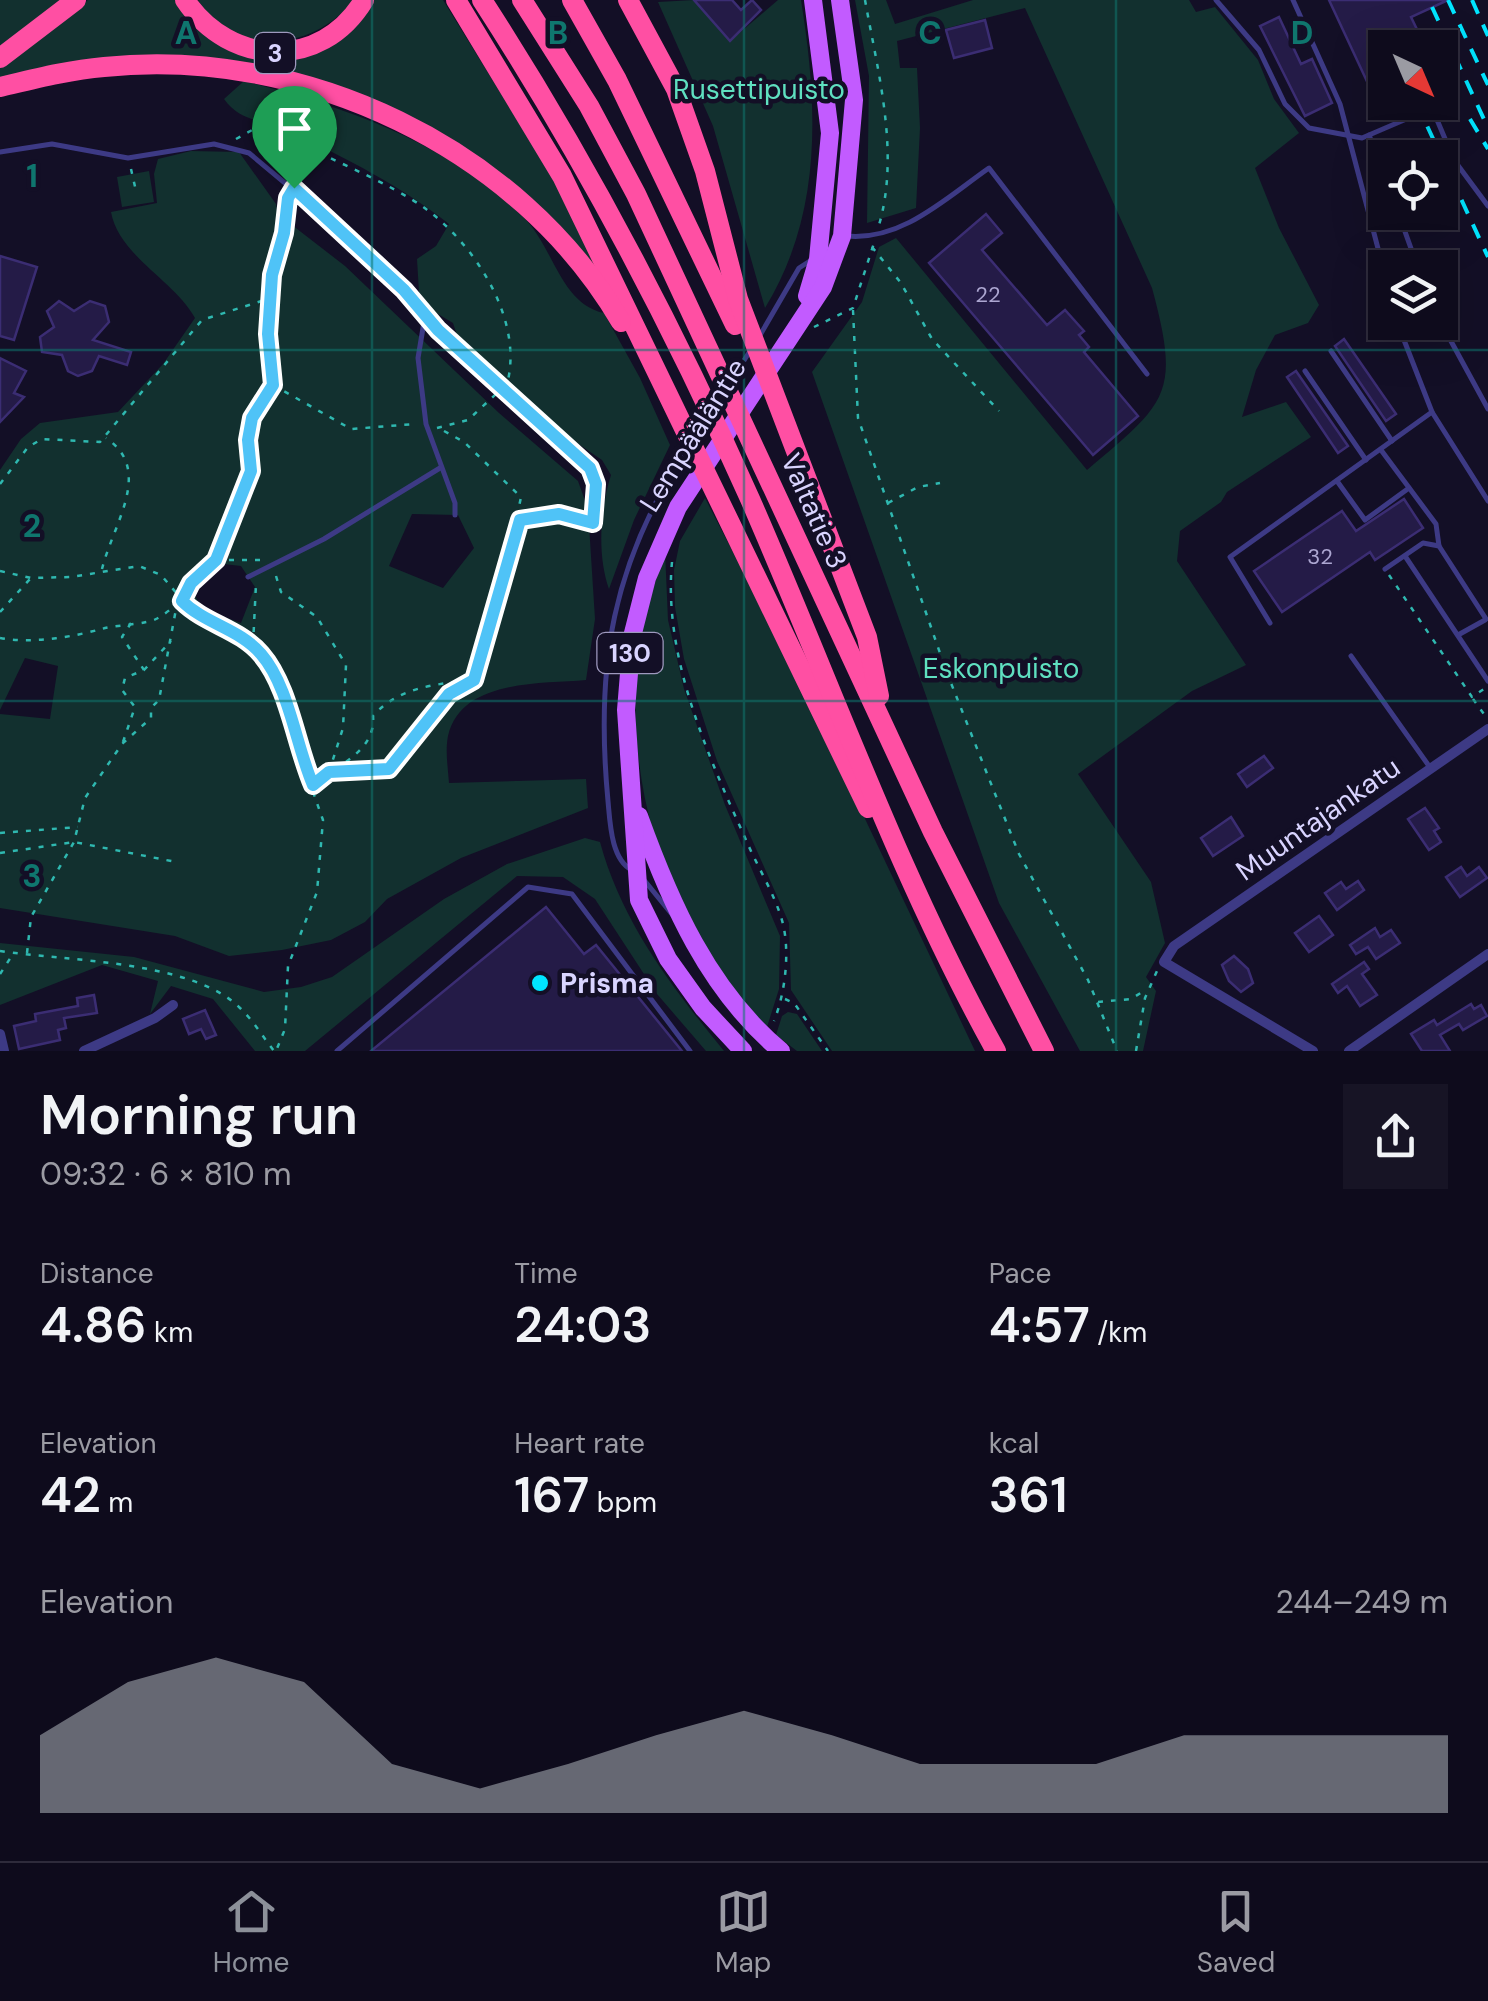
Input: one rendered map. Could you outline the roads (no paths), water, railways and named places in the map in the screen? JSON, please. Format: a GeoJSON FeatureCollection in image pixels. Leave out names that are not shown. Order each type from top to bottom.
{"type":"FeatureCollection","features":[{"type":"Feature","properties":{"kind":"highway"},"geometry":{"type":"LineString","coordinates":[[0,58],[76,0]]}},
{"type":"Feature","properties":{"kind":"highway","name":"3"},"geometry":{"type":"LineString","coordinates":[[185,0],[231,44],[248,51],[285,54],[323,40],[342,27],[364,0]]}},
{"type":"Feature","properties":{"kind":"highway"},"geometry":{"type":"LineString","coordinates":[[456,0],[562,176],[876,823],[900,854]]}},
{"type":"Feature","properties":{"kind":"highway","name":"Valtatie 3"},"geometry":{"type":"LineString","coordinates":[[482,0],[593,180],[688,366],[749,497],[900,854],[996,1051]]}},
{"type":"Feature","properties":{"kind":"highway","name":"Valtatie 3"},"geometry":{"type":"LineString","coordinates":[[522,0],[589,106],[698,320],[941,850],[1044,1051]]}},
{"type":"Feature","properties":{"kind":"highway"},"geometry":{"type":"LineString","coordinates":[[538,0],[589,106]]}},
{"type":"Feature","properties":{"kind":"highway"},"geometry":{"type":"LineString","coordinates":[[572,0],[617,80],[792,438]]}},
{"type":"Feature","properties":{"kind":"highway"},"geometry":{"type":"LineString","coordinates":[[628,0],[681,102],[705,171],[738,299],[867,637],[884,722]]}},
{"type":"Feature","properties":{"kind":"highway"},"geometry":{"type":"LineString","coordinates":[[0,87],[106,66],[216,68],[308,85],[399,120],[483,172],[552,232],[611,305],[680,421]]}},
{"type":"Feature","properties":{"kind":"main road","name":"Lempääläntie"},"geometry":{"type":"LineString","coordinates":[[799,331],[818,259],[830,134],[813,0]]}},
{"type":"Feature","properties":{"kind":"main road","name":"Lempääläntie"},"geometry":{"type":"LineString","coordinates":[[743,1051],[703,1008],[668,959],[639,900],[634,871],[635,806],[626,710],[632,637],[646,578],[678,507],[799,331],[823,287],[842,236],[854,100],[840,0]]}},
{"type":"Feature","properties":{"kind":"main road","name":"Lempääläntie"},"geometry":{"type":"LineString","coordinates":[[635,806],[678,919],[725,989],[781,1051]]}},
{"type":"Feature","properties":{"kind":"street","name":"Muuntajankatu"},"geometry":{"type":"LineString","coordinates":[[1313,1051],[1164,962],[1174,946],[1488,729]]}},
{"type":"Feature","properties":{"kind":"street"},"geometry":{"type":"LineString","coordinates":[[1348,1051],[1487,956]]}},
{"type":"Feature","properties":{"kind":"street"},"geometry":{"type":"LineString","coordinates":[[84,1051],[155,1018],[174,1004]]}},
{"type":"Feature","properties":{"kind":"street"},"geometry":{"type":"LineString","coordinates":[[0,1034],[4,1051]]}},
{"type":"Feature","properties":{"kind":"lane"},"geometry":{"type":"LineString","coordinates":[[1216,0],[1259,50],[1285,104],[1309,128],[1350,139],[1432,108],[1454,160],[1488,206]]}},
{"type":"Feature","properties":{"kind":"lane"},"geometry":{"type":"LineString","coordinates":[[1293,0],[1340,104],[1379,250]]}},
{"type":"Feature","properties":{"kind":"lane"},"geometry":{"type":"LineString","coordinates":[[1369,135],[1371,140]]}},
{"type":"Feature","properties":{"kind":"lane"},"geometry":{"type":"LineString","coordinates":[[0,152],[52,144],[128,158],[225,145],[256,158],[404,290],[425,316],[501,389],[577,454],[596,484]]}},
{"type":"Feature","properties":{"kind":"lane"},"geometry":{"type":"LineString","coordinates":[[820,230],[866,238],[904,227],[990,168],[1147,374]]}},
{"type":"Feature","properties":{"kind":"lane"},"geometry":{"type":"LineString","coordinates":[[678,919],[618,858],[602,751],[602,677],[624,574],[666,481],[799,268],[818,259]]}},
{"type":"Feature","properties":{"kind":"lane"},"geometry":{"type":"LineString","coordinates":[[425,316],[418,358],[426,424],[456,503],[454,515]]}},
{"type":"Feature","properties":{"kind":"lane"},"geometry":{"type":"LineString","coordinates":[[1404,340],[1432,412],[1488,502]]}},
{"type":"Feature","properties":{"kind":"lane"},"geometry":{"type":"LineString","coordinates":[[1450,340],[1488,408]]}},
{"type":"Feature","properties":{"kind":"lane"},"geometry":{"type":"LineString","coordinates":[[1331,352],[1392,442]]}},
{"type":"Feature","properties":{"kind":"lane"},"geometry":{"type":"LineString","coordinates":[[1305,371],[1366,460]]}},
{"type":"Feature","properties":{"kind":"lane"},"geometry":{"type":"LineString","coordinates":[[1270,623],[1230,557],[1432,412]]}},
{"type":"Feature","properties":{"kind":"lane"},"geometry":{"type":"LineString","coordinates":[[1380,450],[1436,524],[1440,546],[1487,620],[1458,635]]}},
{"type":"Feature","properties":{"kind":"lane"},"geometry":{"type":"LineString","coordinates":[[250,576],[324,539],[440,468]]}},
{"type":"Feature","properties":{"kind":"lane"},"geometry":{"type":"LineString","coordinates":[[1337,481],[1366,520],[1409,488]]}},
{"type":"Feature","properties":{"kind":"lane"},"geometry":{"type":"LineString","coordinates":[[1384,569],[1424,544],[1440,546]]}},
{"type":"Feature","properties":{"kind":"lane"},"geometry":{"type":"LineString","coordinates":[[1405,556],[1488,684]]}},
{"type":"Feature","properties":{"kind":"lane"},"geometry":{"type":"LineString","coordinates":[[1352,656],[1431,768]]}},
{"type":"Feature","properties":{"kind":"lane"},"geometry":{"type":"LineString","coordinates":[[337,1051],[528,887],[572,894],[690,1051]]}},
{"type":"Feature","properties":{"kind":"railway"},"geometry":{"type":"LineString","coordinates":[[1448,0],[1488,85]]}},
{"type":"Feature","properties":{"kind":"railway"},"geometry":{"type":"LineString","coordinates":[[1472,0],[1488,36]]}},
{"type":"Feature","properties":{"kind":"railway"},"geometry":{"type":"LineString","coordinates":[[1432,7],[1488,128]]}},
{"type":"Feature","properties":{"kind":"railway"},"geometry":{"type":"LineString","coordinates":[[1470,119],[1488,149]]}},
{"type":"Feature","properties":{"kind":"railway"},"geometry":{"type":"LineString","coordinates":[[1424,120],[1488,257]]}},
{"type":"Feature","properties":{"kind":"place","name":"Prisma"},"geometry":{"type":"Point","coordinates":[540,983]}},
{"type":"Feature","properties":{"kind":"park label","name":"Rusettipuisto"},"geometry":{"type":"Point","coordinates":[759,89]}},
{"type":"Feature","properties":{"kind":"park label","name":"Eskonpuisto"},"geometry":{"type":"Point","coordinates":[1001,668]}}]}
